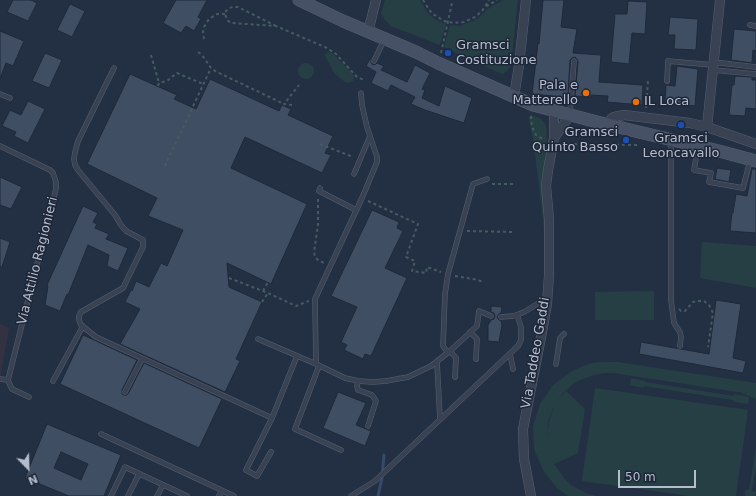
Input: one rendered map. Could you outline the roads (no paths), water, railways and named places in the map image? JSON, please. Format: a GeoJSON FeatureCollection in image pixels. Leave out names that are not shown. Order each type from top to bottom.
{"type":"FeatureCollection","features":[{"type":"Feature","properties":{"kind":"main road"},"geometry":{"type":"LineString","coordinates":[[299,0],[438,64],[533,105],[753,160]]}},
{"type":"Feature","properties":{"kind":"street"},"geometry":{"type":"LineString","coordinates":[[368,32],[376,0]]}},
{"type":"Feature","properties":{"kind":"street"},"geometry":{"type":"LineString","coordinates":[[514,97],[526,0]]}},
{"type":"Feature","properties":{"kind":"street"},"geometry":{"type":"LineString","coordinates":[[707,127],[720,0]]}},
{"type":"Feature","properties":{"kind":"street","name":"Via Taddeo Gaddi"},"geometry":{"type":"LineString","coordinates":[[531,496],[524,459],[522,429],[542,332],[546,304],[550,230],[546,186],[554,140],[554,111]]}},
{"type":"Feature","properties":{"kind":"street","name":"Via Taddeo Gaddi"},"geometry":{"type":"LineString","coordinates":[[554,140],[570,115]]}},
{"type":"Feature","properties":{"kind":"street"},"geometry":{"type":"LineString","coordinates":[[607,124],[611,119],[624,115],[690,123],[707,127],[756,144]]}},
{"type":"Feature","properties":{"kind":"lane"},"geometry":{"type":"LineString","coordinates":[[750,26],[756,26]]}},
{"type":"Feature","properties":{"kind":"lane"},"geometry":{"type":"LineString","coordinates":[[374,61],[385,39]]}},
{"type":"Feature","properties":{"kind":"lane"},"geometry":{"type":"LineString","coordinates":[[570,115],[574,61]]}},
{"type":"Feature","properties":{"kind":"lane"},"geometry":{"type":"LineString","coordinates":[[667,81],[668,61],[713,66],[756,74]]}},
{"type":"Feature","properties":{"kind":"lane"},"geometry":{"type":"LineString","coordinates":[[713,66],[756,67]]}},
{"type":"Feature","properties":{"kind":"lane"},"geometry":{"type":"LineString","coordinates":[[114,68],[78,141],[74,159],[75,165],[126,231],[143,240],[144,247],[123,288],[81,312],[79,320],[83,326],[96,337],[272,418]]}},
{"type":"Feature","properties":{"kind":"lane"},"geometry":{"type":"LineString","coordinates":[[341,450],[295,429],[317,365],[316,298],[377,162],[377,157],[362,105],[361,93]]}},
{"type":"Feature","properties":{"kind":"lane"},"geometry":{"type":"LineString","coordinates":[[0,94],[10,98]]}},
{"type":"Feature","properties":{"kind":"lane"},"geometry":{"type":"LineString","coordinates":[[354,174],[370,136]]}},
{"type":"Feature","properties":{"kind":"lane"},"geometry":{"type":"LineString","coordinates":[[671,140],[671,298],[674,323],[680,332],[681,337],[680,346]]}},
{"type":"Feature","properties":{"kind":"lane","name":"Via Attilio Ragionieri"},"geometry":{"type":"LineString","coordinates":[[0,146],[50,170],[53,173],[56,182],[54,198],[8,380]]}},
{"type":"Feature","properties":{"kind":"lane"},"geometry":{"type":"LineString","coordinates":[[698,146],[694,170],[711,174],[709,182],[743,188],[753,160]]}},
{"type":"Feature","properties":{"kind":"lane"},"geometry":{"type":"LineString","coordinates":[[455,377],[456,358],[443,346],[445,294],[448,274],[473,184],[487,181]]}},
{"type":"Feature","properties":{"kind":"lane"},"geometry":{"type":"LineString","coordinates":[[320,190],[356,210]]}},
{"type":"Feature","properties":{"kind":"lane"},"geometry":{"type":"LineString","coordinates":[[501,317],[517,315],[539,303],[546,304]]}},
{"type":"Feature","properties":{"kind":"lane"},"geometry":{"type":"LineString","coordinates":[[258,339],[345,378],[358,381],[386,382],[419,372],[437,362],[476,326],[479,310],[491,316]]}},
{"type":"Feature","properties":{"kind":"lane"},"geometry":{"type":"LineString","coordinates":[[351,496],[375,481],[518,346],[521,340],[522,327],[517,315]]}},
{"type":"Feature","properties":{"kind":"lane"},"geometry":{"type":"LineString","coordinates":[[53,381],[83,326]]}},
{"type":"Feature","properties":{"kind":"lane"},"geometry":{"type":"LineString","coordinates":[[470,332],[477,339],[476,359]]}},
{"type":"Feature","properties":{"kind":"lane"},"geometry":{"type":"LineString","coordinates":[[556,364],[560,338],[564,334]]}},
{"type":"Feature","properties":{"kind":"lane"},"geometry":{"type":"LineString","coordinates":[[510,354],[513,369]]}},
{"type":"Feature","properties":{"kind":"lane"},"geometry":{"type":"LineString","coordinates":[[271,452],[258,476],[246,470],[272,418],[297,356]]}},
{"type":"Feature","properties":{"kind":"lane"},"geometry":{"type":"LineString","coordinates":[[125,392],[142,359]]}},
{"type":"Feature","properties":{"kind":"lane"},"geometry":{"type":"LineString","coordinates":[[437,362],[440,419]]}},
{"type":"Feature","properties":{"kind":"lane"},"geometry":{"type":"LineString","coordinates":[[0,379],[8,380],[12,389],[29,397]]}},
{"type":"Feature","properties":{"kind":"lane"},"geometry":{"type":"LineString","coordinates":[[358,381],[358,390],[372,395],[376,401],[368,426]]}},
{"type":"Feature","properties":{"kind":"lane"},"geometry":{"type":"LineString","coordinates":[[100,434],[234,496]]}},
{"type":"Feature","properties":{"kind":"lane"},"geometry":{"type":"LineString","coordinates":[[111,496],[125,467],[187,496]]}},
{"type":"Feature","properties":{"kind":"lane"},"geometry":{"type":"LineString","coordinates":[[128,496],[139,474]]}},
{"type":"Feature","properties":{"kind":"lane"},"geometry":{"type":"LineString","coordinates":[[157,496],[163,484]]}},
{"type":"Feature","properties":{"kind":"lane"},"geometry":{"type":"LineString","coordinates":[[219,496],[222,491]]}},
{"type":"Feature","properties":{"kind":"waterway"},"geometry":{"type":"LineString","coordinates":[[378,496],[382,478],[384,455]]}},
{"type":"Feature","properties":{"kind":"place","name":"Gramsci Costituzione"},"geometry":{"type":"Point","coordinates":[448,53]}},
{"type":"Feature","properties":{"kind":"place","name":"Pala e Matterello"},"geometry":{"type":"Point","coordinates":[586,93]}},
{"type":"Feature","properties":{"kind":"place","name":"IL Loca"},"geometry":{"type":"Point","coordinates":[636,102]}},
{"type":"Feature","properties":{"kind":"place","name":"Gramsci Leoncavallo"},"geometry":{"type":"Point","coordinates":[681,125]}},
{"type":"Feature","properties":{"kind":"place","name":"Gramsci Quinto Basso"},"geometry":{"type":"Point","coordinates":[626,140]}}]}
